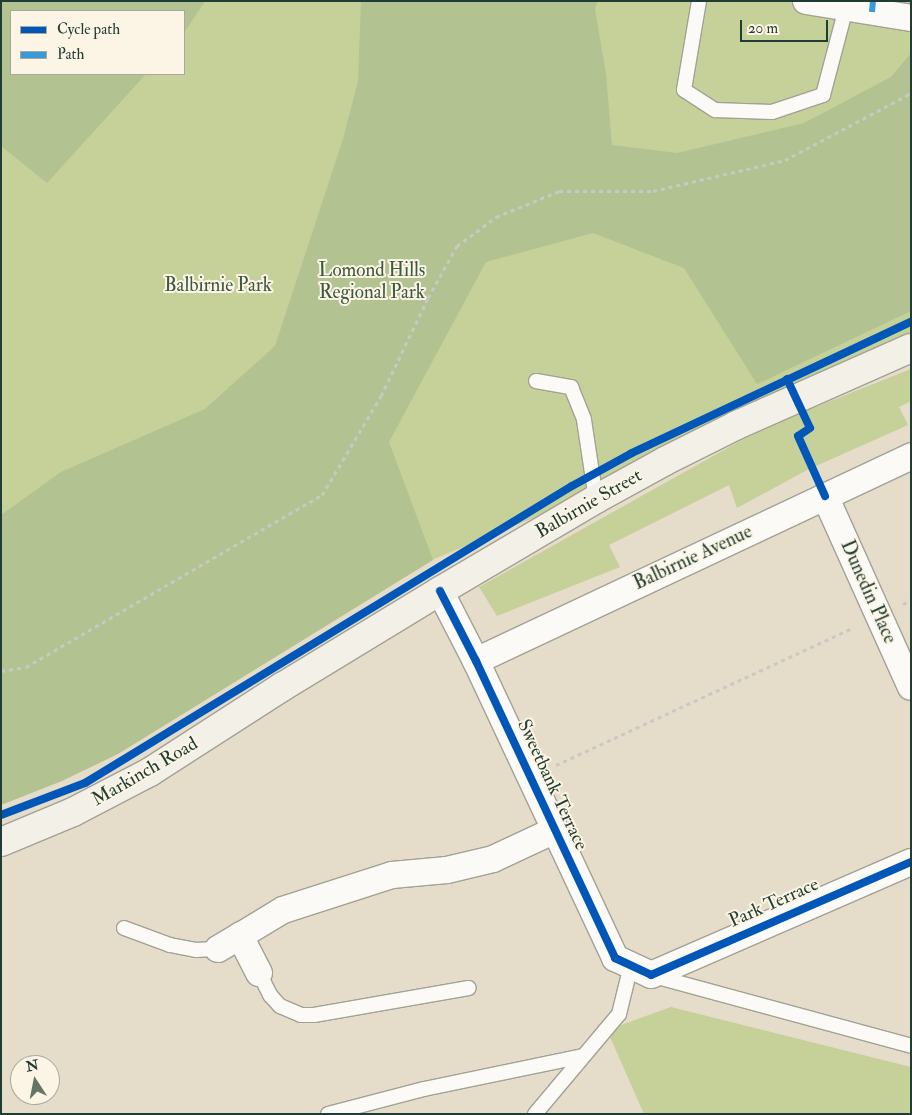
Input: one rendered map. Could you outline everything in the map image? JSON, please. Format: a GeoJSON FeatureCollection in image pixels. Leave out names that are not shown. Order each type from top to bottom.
{"type":"FeatureCollection","features":[{"type":"Feature","properties":{"kind":"main road","name":"Balbirnie Street"},"geometry":{"type":"LineString","coordinates":[[282,687],[596,498],[737,425],[911,348]]}},
{"type":"Feature","properties":{"kind":"main road","name":"Markinch Road"},"geometry":{"type":"LineString","coordinates":[[1,842],[73,812],[118,790],[194,745],[282,687]]}},
{"type":"Feature","properties":{"kind":"street"},"geometry":{"type":"LineString","coordinates":[[806,1],[911,18]]}},
{"type":"Feature","properties":{"kind":"street","name":"Balbirnie Avenue"},"geometry":{"type":"LineString","coordinates":[[476,661],[911,456]]}},
{"type":"Feature","properties":{"kind":"street","name":"Dunedin Place"},"geometry":{"type":"LineString","coordinates":[[824,496],[911,687]]}},
{"type":"Feature","properties":{"kind":"street","name":"Sweetbank Terrace"},"geometry":{"type":"LineString","coordinates":[[440,591],[476,661],[615,958],[641,970]]}},
{"type":"Feature","properties":{"kind":"street"},"geometry":{"type":"LineString","coordinates":[[259,973],[229,942],[283,910],[392,875],[447,870],[493,859],[555,830]]}},
{"type":"Feature","properties":{"kind":"street","name":"Park Terrace"},"geometry":{"type":"LineString","coordinates":[[641,970],[911,862]]}},
{"type":"Feature","properties":{"kind":"lane"},"geometry":{"type":"LineString","coordinates":[[699,1],[684,90],[715,110],[772,112],[823,95],[846,8]]}},
{"type":"Feature","properties":{"kind":"lane"},"geometry":{"type":"LineString","coordinates":[[536,381],[571,387],[584,420],[596,498]]}},
{"type":"Feature","properties":{"kind":"lane"},"geometry":{"type":"LineString","coordinates":[[124,928],[170,944],[196,950],[229,942]]}},
{"type":"Feature","properties":{"kind":"lane"},"geometry":{"type":"LineString","coordinates":[[535,1114],[619,1014],[641,970],[911,1046]]}},
{"type":"Feature","properties":{"kind":"lane"},"geometry":{"type":"LineString","coordinates":[[259,973],[270,995],[280,1006],[301,1015],[314,1015],[469,988]]}},
{"type":"Feature","properties":{"kind":"lane"},"geometry":{"type":"LineString","coordinates":[[328,1114],[424,1089],[583,1056]]}},
{"type":"Feature","properties":{"kind":"path"},"geometry":{"type":"LineString","coordinates":[[1,671],[26,667],[322,495],[381,396],[428,298],[457,246],[496,217],[559,191],[653,191],[785,160],[906,96],[911,91]]}},
{"type":"Feature","properties":{"kind":"path"},"geometry":{"type":"LineString","coordinates":[[531,777],[878,616]]}},
{"type":"Feature","properties":{"kind":"green space","name":"Lomond Hills Regional Park"},"geometry":{"type":"Polygon","coordinates":[[[1,1],[911,1],[911,361],[1,739],[1,1]]]}},
{"type":"Feature","properties":{"kind":"green space"},"geometry":{"type":"Polygon","coordinates":[[[1,1],[205,1],[185,31],[185,10],[10,10],[10,75],[145,75],[47,183],[1,146],[1,1]]]}},
{"type":"Feature","properties":{"kind":"green space"},"geometry":{"type":"Polygon","coordinates":[[[361,1],[598,1],[595,9],[606,74],[612,145],[677,153],[804,123],[891,77],[911,53],[911,311],[757,384],[684,268],[593,233],[486,262],[389,442],[433,560],[118,754],[62,781],[1,805],[1,515],[61,472],[205,409],[275,346],[343,139],[358,81],[361,1]]]}},
{"type":"Feature","properties":{"kind":"green space"},"geometry":{"type":"Polygon","coordinates":[[[911,369],[911,401],[899,407],[908,425],[807,470],[737,508],[729,485],[609,545],[620,567],[497,616],[479,587],[740,441],[798,414],[911,369]]]}},
{"type":"Feature","properties":{"kind":"green space"},"geometry":{"type":"Polygon","coordinates":[[[671,1007],[911,1067],[911,1114],[644,1114],[607,1030],[671,1007]]]}},
{"type":"Feature","properties":{"kind":"marked path"},"geometry":{"type":"LineString","coordinates":[[872,12],[873,1]]}},
{"type":"Feature","properties":{"kind":"cycle path"},"geometry":{"type":"LineString","coordinates":[[1,815],[85,783],[572,486],[632,453],[911,322]]}},
{"type":"Feature","properties":{"kind":"cycle path"},"geometry":{"type":"LineString","coordinates":[[787,379],[810,428],[798,436],[825,496]]}},
{"type":"Feature","properties":{"kind":"cycle path"},"geometry":{"type":"LineString","coordinates":[[440,591],[476,661],[615,958],[651,975],[911,862]]}},
{"type":"Feature","properties":{"kind":"park label","name":"Balbirnie Park"},"geometry":{"type":"Point","coordinates":[218,286]}}]}
